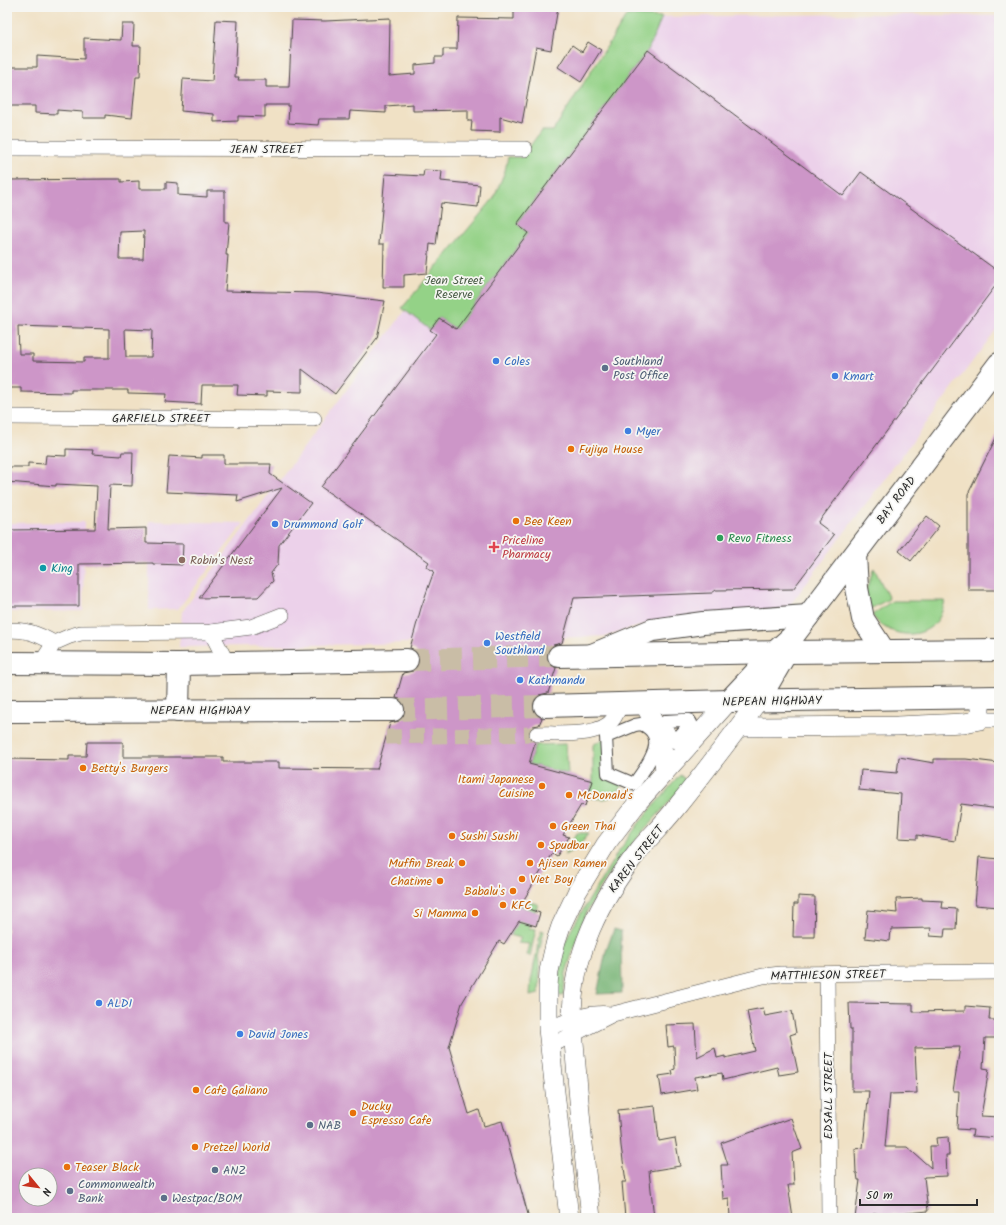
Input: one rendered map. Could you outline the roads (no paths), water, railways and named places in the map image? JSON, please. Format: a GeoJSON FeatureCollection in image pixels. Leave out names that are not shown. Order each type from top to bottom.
{"type":"FeatureCollection","features":[{"type":"Feature","properties":{"kind":"main road","name":"BAY ROAD"},"geometry":{"type":"LineString","coordinates":[[729,701],[784,647],[999,364]]}},
{"type":"Feature","properties":{"kind":"main road"},"geometry":{"type":"LineString","coordinates":[[854,555],[857,588],[863,619],[872,635],[884,651]]}},
{"type":"Feature","properties":{"kind":"main road"},"geometry":{"type":"LineString","coordinates":[[592,655],[652,630],[703,623],[808,616]]}},
{"type":"Feature","properties":{"kind":"main road"},"geometry":{"type":"LineString","coordinates":[[559,656],[784,647],[884,651],[999,650]]}},
{"type":"Feature","properties":{"kind":"main road","name":"KAREN STREET"},"geometry":{"type":"LineString","coordinates":[[758,701],[784,647]]}},
{"type":"Feature","properties":{"kind":"main road"},"geometry":{"type":"LineString","coordinates":[[7,663],[179,664],[407,660]]}},
{"type":"Feature","properties":{"kind":"main road"},"geometry":{"type":"LineString","coordinates":[[178,711],[179,664]]}},
{"type":"Feature","properties":{"kind":"main road","name":"NEPEAN HIGHWAY"},"geometry":{"type":"LineString","coordinates":[[545,706],[729,701],[990,698]]}},
{"type":"Feature","properties":{"kind":"main road","name":"NEPEAN HIGHWAY"},"geometry":{"type":"LineString","coordinates":[[7,711],[393,710]]}},
{"type":"Feature","properties":{"kind":"street","name":"JEAN STREET"},"geometry":{"type":"LineString","coordinates":[[7,148],[524,149]]}},
{"type":"Feature","properties":{"kind":"street","name":"GARFIELD STREET"},"geometry":{"type":"LineString","coordinates":[[7,417],[314,419]]}},
{"type":"Feature","properties":{"kind":"street"},"geometry":{"type":"LineString","coordinates":[[40,663],[54,643],[81,633],[211,632],[251,627],[282,615]]}},
{"type":"Feature","properties":{"kind":"street"},"geometry":{"type":"LineString","coordinates":[[7,630],[23,630],[34,633],[54,643]]}},
{"type":"Feature","properties":{"kind":"street"},"geometry":{"type":"LineString","coordinates":[[211,632],[227,663]]}},
{"type":"Feature","properties":{"kind":"street"},"geometry":{"type":"LineString","coordinates":[[980,720],[990,698]]}},
{"type":"Feature","properties":{"kind":"street"},"geometry":{"type":"LineString","coordinates":[[569,1218],[549,1037],[549,970],[556,941],[561,926],[577,892],[606,844],[624,820],[665,772],[729,701]]}},
{"type":"Feature","properties":{"kind":"street","name":"KAREN STREET"},"geometry":{"type":"LineString","coordinates":[[591,1218],[573,1027],[572,1001],[578,963],[591,927],[604,900],[616,881],[640,849],[670,815],[758,701]]}},
{"type":"Feature","properties":{"kind":"street"},"geometry":{"type":"LineString","coordinates":[[537,734],[580,732],[601,728],[614,719],[622,703]]}},
{"type":"Feature","properties":{"kind":"street"},"geometry":{"type":"LineString","coordinates":[[644,703],[660,735],[664,751],[665,772]]}},
{"type":"Feature","properties":{"kind":"street"},"geometry":{"type":"LineString","coordinates":[[739,727],[897,726],[999,720]]}},
{"type":"Feature","properties":{"kind":"street"},"geometry":{"type":"LineString","coordinates":[[635,724],[640,724],[651,730],[654,735],[655,751],[652,758],[634,784],[608,773],[606,737],[635,724]]}},
{"type":"Feature","properties":{"kind":"street","name":"MATTHIESON STREET"},"geometry":{"type":"LineString","coordinates":[[549,1037],[573,1027],[588,1014],[601,1012],[614,1014],[763,976],[781,974],[999,972]]}},
{"type":"Feature","properties":{"kind":"street","name":"EDSALL STREET"},"geometry":{"type":"LineString","coordinates":[[827,974],[829,1218]]}},
{"type":"Feature","properties":{"kind":"tunnel"},"geometry":{"type":"LineString","coordinates":[[407,660],[559,656]]}},
{"type":"Feature","properties":{"kind":"tunnel"},"geometry":{"type":"LineString","coordinates":[[393,710],[545,706]]}},
{"type":"Feature","properties":{"kind":"tunnel"},"geometry":{"type":"LineString","coordinates":[[386,737],[537,734]]}},
{"type":"Feature","properties":{"kind":"place","name":"Coles"},"geometry":{"type":"Point","coordinates":[496,361]}},
{"type":"Feature","properties":{"kind":"place","name":"Southland Post Office"},"geometry":{"type":"Point","coordinates":[605,368]}},
{"type":"Feature","properties":{"kind":"place","name":"Kmart"},"geometry":{"type":"Point","coordinates":[835,376]}},
{"type":"Feature","properties":{"kind":"place","name":"Myer"},"geometry":{"type":"Point","coordinates":[628,431]}},
{"type":"Feature","properties":{"kind":"place","name":"Fujiya House"},"geometry":{"type":"Point","coordinates":[571,449]}},
{"type":"Feature","properties":{"kind":"place","name":"Bee Keen"},"geometry":{"type":"Point","coordinates":[516,521]}},
{"type":"Feature","properties":{"kind":"place","name":"Drummond Golf"},"geometry":{"type":"Point","coordinates":[275,524]}},
{"type":"Feature","properties":{"kind":"place","name":"Revo Fitness"},"geometry":{"type":"Point","coordinates":[720,538]}},
{"type":"Feature","properties":{"kind":"place","name":"Priceline Pharmacy"},"geometry":{"type":"Point","coordinates":[494,547]}},
{"type":"Feature","properties":{"kind":"place","name":"Robin's Nest"},"geometry":{"type":"Point","coordinates":[182,560]}},
{"type":"Feature","properties":{"kind":"place","name":"King"},"geometry":{"type":"Point","coordinates":[43,568]}},
{"type":"Feature","properties":{"kind":"place","name":"Westfield Southland"},"geometry":{"type":"Point","coordinates":[487,643]}},
{"type":"Feature","properties":{"kind":"place","name":"Kathmandu"},"geometry":{"type":"Point","coordinates":[520,680]}},
{"type":"Feature","properties":{"kind":"place","name":"Betty's Burgers"},"geometry":{"type":"Point","coordinates":[83,768]}},
{"type":"Feature","properties":{"kind":"place","name":"Itami Japanese Cuisine"},"geometry":{"type":"Point","coordinates":[542,786]}},
{"type":"Feature","properties":{"kind":"place","name":"McDonald's"},"geometry":{"type":"Point","coordinates":[569,795]}},
{"type":"Feature","properties":{"kind":"place","name":"Green Thai"},"geometry":{"type":"Point","coordinates":[553,826]}},
{"type":"Feature","properties":{"kind":"place","name":"Sushi Sushi"},"geometry":{"type":"Point","coordinates":[452,836]}},
{"type":"Feature","properties":{"kind":"place","name":"Spudbar"},"geometry":{"type":"Point","coordinates":[541,845]}},
{"type":"Feature","properties":{"kind":"place","name":"Muffin Break"},"geometry":{"type":"Point","coordinates":[462,863]}},
{"type":"Feature","properties":{"kind":"place","name":"Ajisen Ramen"},"geometry":{"type":"Point","coordinates":[530,863]}},
{"type":"Feature","properties":{"kind":"place","name":"Viet Boy"},"geometry":{"type":"Point","coordinates":[522,879]}},
{"type":"Feature","properties":{"kind":"place","name":"Chatime"},"geometry":{"type":"Point","coordinates":[440,881]}},
{"type":"Feature","properties":{"kind":"place","name":"Babalu's"},"geometry":{"type":"Point","coordinates":[513,891]}},
{"type":"Feature","properties":{"kind":"place","name":"KFC"},"geometry":{"type":"Point","coordinates":[503,905]}},
{"type":"Feature","properties":{"kind":"place","name":"Si Mamma"},"geometry":{"type":"Point","coordinates":[475,913]}},
{"type":"Feature","properties":{"kind":"place","name":"ALDI"},"geometry":{"type":"Point","coordinates":[99,1003]}},
{"type":"Feature","properties":{"kind":"place","name":"David Jones"},"geometry":{"type":"Point","coordinates":[240,1034]}},
{"type":"Feature","properties":{"kind":"place","name":"Cafe Galiano"},"geometry":{"type":"Point","coordinates":[196,1090]}},
{"type":"Feature","properties":{"kind":"place","name":"Ducky Espresso Cafe"},"geometry":{"type":"Point","coordinates":[353,1113]}},
{"type":"Feature","properties":{"kind":"place","name":"NAB"},"geometry":{"type":"Point","coordinates":[310,1125]}},
{"type":"Feature","properties":{"kind":"place","name":"Pretzel World"},"geometry":{"type":"Point","coordinates":[195,1147]}},
{"type":"Feature","properties":{"kind":"place","name":"Teaser Black"},"geometry":{"type":"Point","coordinates":[67,1167]}},
{"type":"Feature","properties":{"kind":"place","name":"ANZ"},"geometry":{"type":"Point","coordinates":[215,1170]}},
{"type":"Feature","properties":{"kind":"place","name":"Commonwealth Bank"},"geometry":{"type":"Point","coordinates":[70,1191]}},
{"type":"Feature","properties":{"kind":"place","name":"Westpac/BOM"},"geometry":{"type":"Point","coordinates":[164,1198]}},
{"type":"Feature","properties":{"kind":"park label","name":"Jean Street Reserve"},"geometry":{"type":"Point","coordinates":[454,287]}}]}
